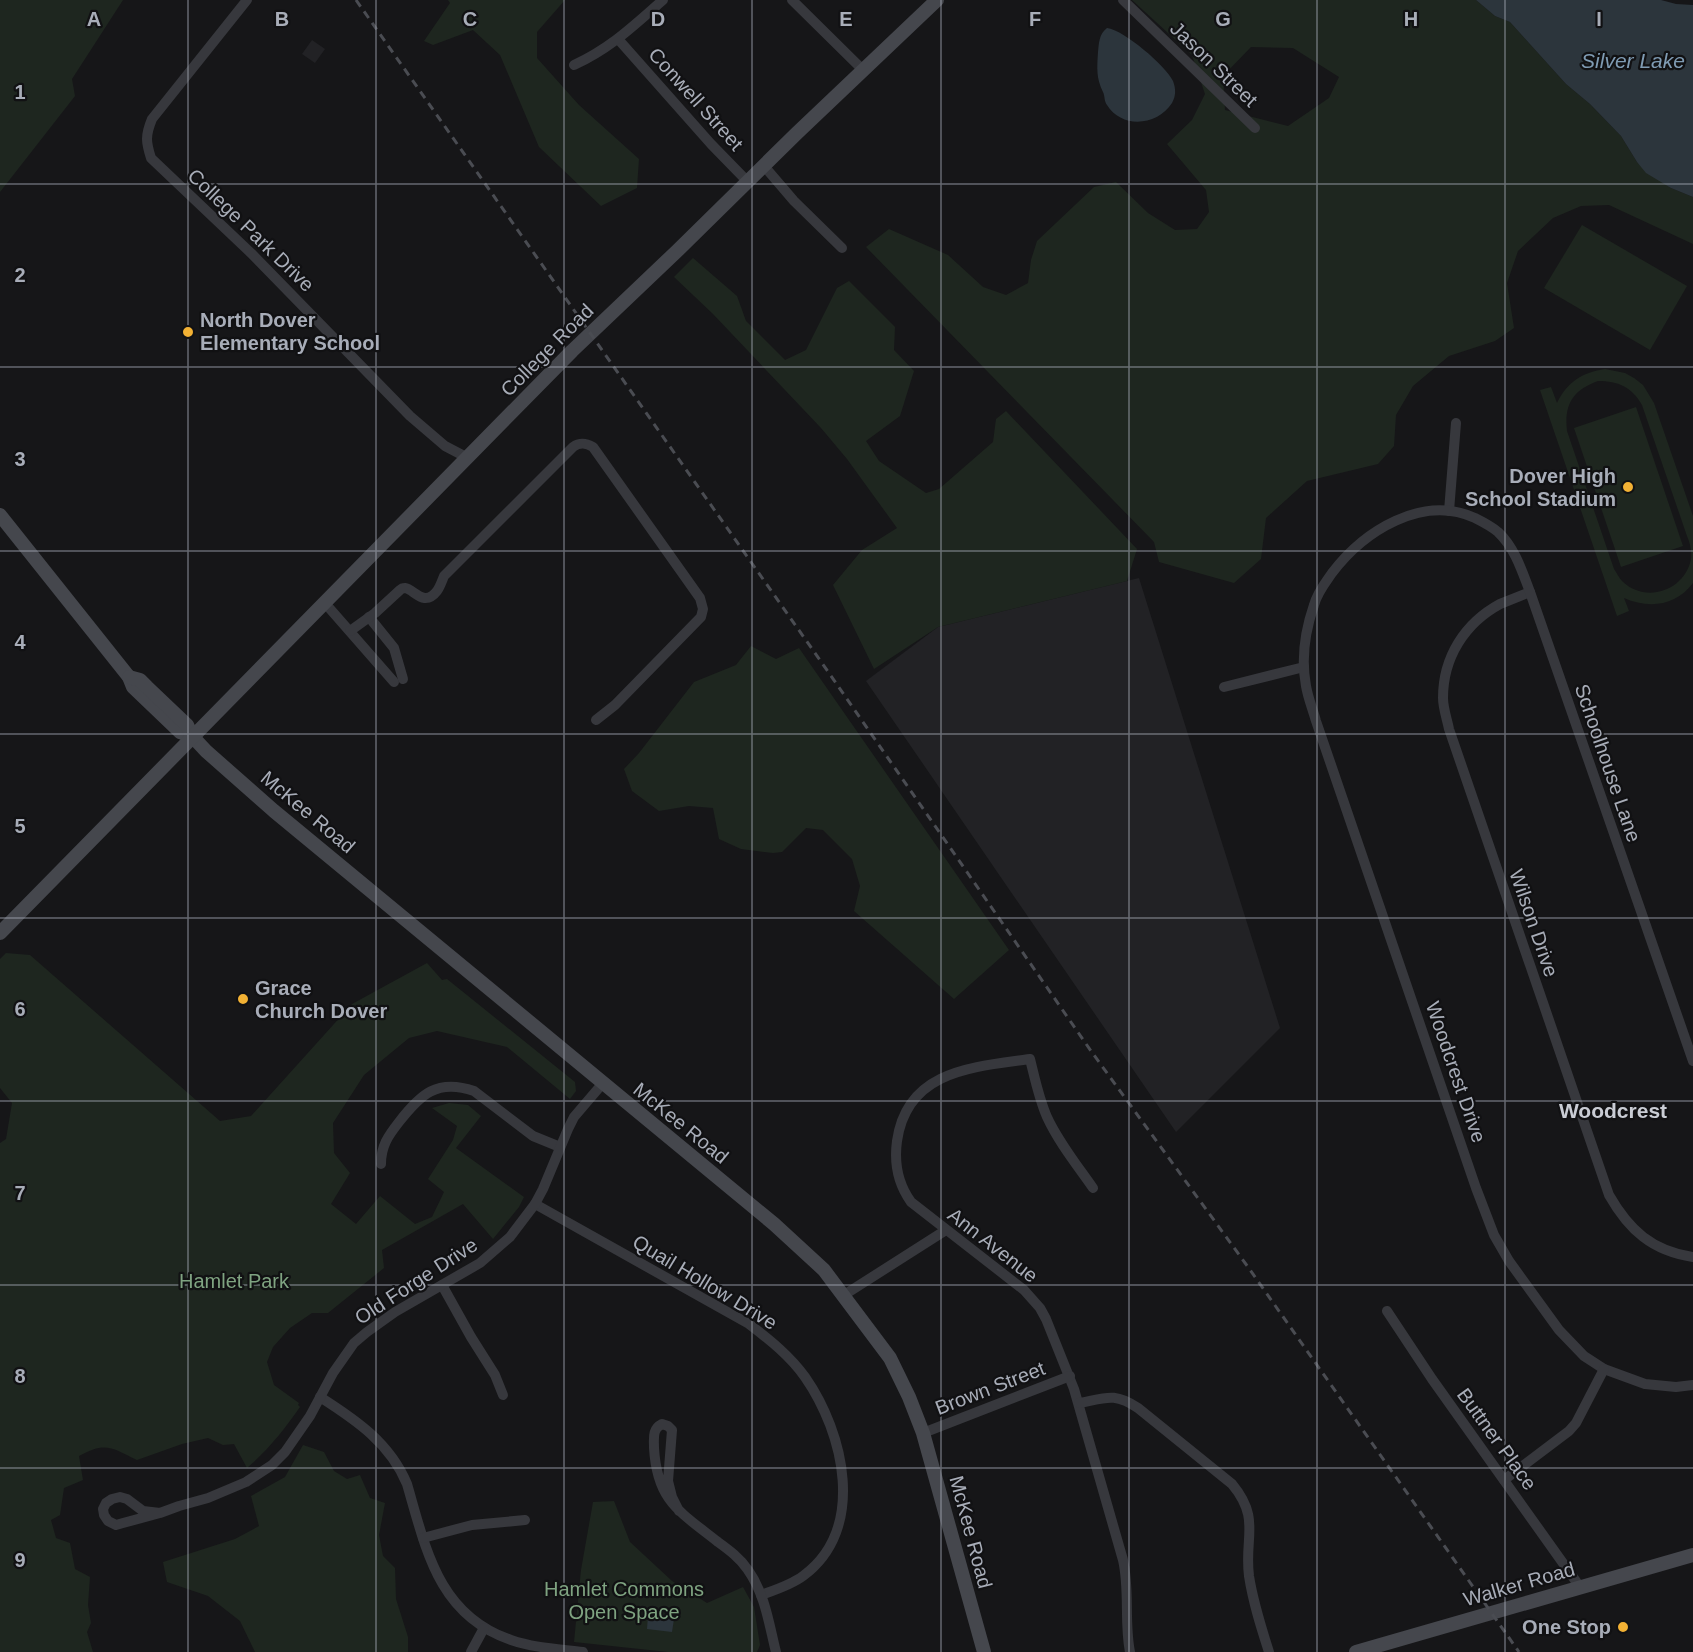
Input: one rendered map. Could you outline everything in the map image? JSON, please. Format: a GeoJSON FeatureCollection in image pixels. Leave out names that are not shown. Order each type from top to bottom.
{"type":"FeatureCollection","features":[{"type":"Feature","properties":{"kind":"street","name":"College Park Drive"},"geometry":{"type":"LineString","coordinates":[[247,0],[152,119],[147,132],[146,144],[151,158],[251,254],[410,416],[446,446],[466,457]]}},
{"type":"Feature","properties":{"kind":"street"},"geometry":{"type":"LineString","coordinates":[[574,64],[594,55],[618,39],[663,0]]}},
{"type":"Feature","properties":{"kind":"street"},"geometry":{"type":"LineString","coordinates":[[792,0],[864,71]]}},
{"type":"Feature","properties":{"kind":"street","name":"College Road"},"geometry":{"type":"LineString","coordinates":[[0,933],[572,351],[937,0]]}},
{"type":"Feature","properties":{"kind":"street","name":"Jason Street"},"geometry":{"type":"LineString","coordinates":[[1123,0],[1255,128]]}},
{"type":"Feature","properties":{"kind":"street","name":"Conwell Street"},"geometry":{"type":"LineString","coordinates":[[618,39],[711,144],[748,182]]}},
{"type":"Feature","properties":{"kind":"street"},"geometry":{"type":"LineString","coordinates":[[764,166],[794,201],[842,248]]}},
{"type":"Feature","properties":{"kind":"street"},"geometry":{"type":"LineString","coordinates":[[1449,511],[1456,423]]}},
{"type":"Feature","properties":{"kind":"street"},"geometry":{"type":"LineString","coordinates":[[350,632],[404,588],[417,596],[431,596],[437,591],[444,576],[573,447],[588,444],[593,447],[700,598],[703,609],[701,617],[615,705],[596,720]]}},
{"type":"Feature","properties":{"kind":"street","name":"Schoolhouse Lane"},"geometry":{"type":"LineString","coordinates":[[1449,511],[1467,515],[1488,525],[1499,533],[1514,552],[1530,592],[1693,1061]]}},
{"type":"Feature","properties":{"kind":"street","name":"Woodcrest Drive"},"geometry":{"type":"LineString","coordinates":[[1449,511],[1423,512],[1404,517],[1373,533],[1342,561],[1323,586],[1314,603],[1304,643],[1306,686],[1316,722],[1494,1235],[1509,1261],[1559,1330],[1584,1356],[1604,1369],[1645,1384],[1676,1387],[1693,1385]]}},
{"type":"Feature","properties":{"kind":"street","name":"McKee Road"},"geometry":{"type":"LineString","coordinates":[[0,515],[129,677],[140,680],[188,725],[192,736],[206,751],[274,811],[774,1224],[824,1270],[890,1358],[909,1397],[923,1433],[984,1652]]}},
{"type":"Feature","properties":{"kind":"street","name":"Wilson Drive"},"geometry":{"type":"LineString","coordinates":[[1530,592],[1500,604],[1480,618],[1464,632],[1456,645],[1445,676],[1443,699],[1449,729],[1609,1195],[1620,1214],[1635,1232],[1653,1245],[1673,1253],[1693,1257]]}},
{"type":"Feature","properties":{"kind":"street"},"geometry":{"type":"LineString","coordinates":[[324,602],[398,681],[394,648],[369,617]]}},
{"type":"Feature","properties":{"kind":"street"},"geometry":{"type":"LineString","coordinates":[[1224,687],[1304,667]]}},
{"type":"Feature","properties":{"kind":"street","name":"Ann Avenue"},"geometry":{"type":"LineString","coordinates":[[1093,1188],[1062,1144],[1048,1118],[1030,1059],[970,1068],[947,1075],[926,1088],[917,1097],[904,1118],[896,1148],[896,1161],[901,1185],[911,1202],[1018,1284],[1033,1298],[1046,1319],[1079,1404],[1126,1572],[1127,1631],[1130,1652]]}},
{"type":"Feature","properties":{"kind":"street","name":"Old Forge Drive"},"geometry":{"type":"LineString","coordinates":[[160,1513],[143,1511],[127,1499],[120,1497],[112,1498],[103,1509],[108,1521],[116,1525],[160,1513],[208,1498],[246,1482],[272,1465],[285,1452],[310,1416],[333,1373],[354,1344],[395,1312],[480,1263],[510,1237],[535,1204],[543,1189],[574,1117],[603,1083]]}},
{"type":"Feature","properties":{"kind":"street"},"geometry":{"type":"LineString","coordinates":[[381,1164],[386,1138],[414,1103],[423,1095],[442,1087],[474,1091],[532,1136],[560,1147]]}},
{"type":"Feature","properties":{"kind":"street","name":"Quail Hollow Drive"},"geometry":{"type":"LineString","coordinates":[[535,1204],[749,1324],[780,1348],[817,1395],[832,1430],[841,1466],[843,1502],[841,1519],[829,1548],[812,1569],[790,1584],[761,1595]]}},
{"type":"Feature","properties":{"kind":"street"},"geometry":{"type":"LineString","coordinates":[[844,1295],[946,1230]]}},
{"type":"Feature","properties":{"kind":"street"},"geometry":{"type":"LineString","coordinates":[[442,1285],[495,1375],[503,1395]]}},
{"type":"Feature","properties":{"kind":"street","name":"Buttner Place"},"geometry":{"type":"LineString","coordinates":[[1387,1311],[1432,1379],[1580,1587]]}},
{"type":"Feature","properties":{"kind":"street"},"geometry":{"type":"LineString","coordinates":[[1504,1480],[1569,1431],[1604,1369]]}},
{"type":"Feature","properties":{"kind":"street","name":"Brown Street"},"geometry":{"type":"LineString","coordinates":[[923,1433],[1070,1376]]}},
{"type":"Feature","properties":{"kind":"street"},"geometry":{"type":"LineString","coordinates":[[320,1396],[359,1422],[384,1446],[402,1471],[433,1567],[449,1595],[470,1618],[484,1628],[511,1640],[583,1652]]}},
{"type":"Feature","properties":{"kind":"street"},"geometry":{"type":"LineString","coordinates":[[1079,1404],[1108,1397],[1126,1400],[1232,1484],[1241,1494],[1249,1514],[1250,1577],[1256,1610],[1269,1652]]}},
{"type":"Feature","properties":{"kind":"street"},"geometry":{"type":"LineString","coordinates":[[679,1511],[668,1481],[672,1430],[662,1424],[654,1433],[655,1468],[662,1489],[679,1511],[739,1559],[751,1575],[761,1595],[776,1652]]}},
{"type":"Feature","properties":{"kind":"street"},"geometry":{"type":"LineString","coordinates":[[423,1538],[472,1525],[525,1520]]}},
{"type":"Feature","properties":{"kind":"street","name":"Walker Road"},"geometry":{"type":"LineString","coordinates":[[1356,1652],[1693,1555]]}},
{"type":"Feature","properties":{"kind":"street"},"geometry":{"type":"LineString","coordinates":[[471,1652],[484,1628]]}},
{"type":"Feature","properties":{"kind":"shaded area"},"geometry":{"type":"Polygon","coordinates":[[[312,40],[325,49],[315,63],[302,54],[312,40]]]}},
{"type":"Feature","properties":{"kind":"shaded area"},"geometry":{"type":"Polygon","coordinates":[[[1139,578],[1280,1028],[1176,1132],[866,681],[938,627],[1139,578]]]}},
{"type":"Feature","properties":{"kind":"green space"},"geometry":{"type":"Polygon","coordinates":[[[0,0],[123,0],[72,79],[75,96],[0,192],[0,0]]]}},
{"type":"Feature","properties":{"kind":"green space"},"geometry":{"type":"Polygon","coordinates":[[[448,0],[565,0],[537,32],[537,58],[579,105],[639,159],[637,188],[601,206],[539,147],[500,55],[473,30],[433,45],[424,41],[450,3],[448,0]]]}},
{"type":"Feature","properties":{"kind":"green space"},"geometry":{"type":"Polygon","coordinates":[[[1132,0],[1476,0],[1495,16],[1510,22],[1566,84],[1590,104],[1621,136],[1637,162],[1671,188],[1693,197],[1693,244],[1609,205],[1581,206],[1553,218],[1518,251],[1507,283],[1514,328],[1495,341],[1449,356],[1413,386],[1396,415],[1394,446],[1378,464],[1307,481],[1266,518],[1261,559],[1234,583],[1159,562],[1154,542],[866,247],[889,229],[948,255],[983,287],[1006,295],[1028,283],[1031,260],[1037,241],[1094,187],[1116,182],[1148,213],[1175,230],[1197,229],[1209,212],[1206,190],[1167,144],[1192,120],[1205,94],[1192,55],[1132,0]],[[1251,47],[1223,76],[1225,110],[1288,126],[1329,98],[1339,77],[1293,48],[1251,47]]]}},
{"type":"Feature","properties":{"kind":"green space"},"geometry":{"type":"Polygon","coordinates":[[[1582,225],[1687,286],[1650,350],[1544,288],[1582,225]]]}},
{"type":"Feature","properties":{"kind":"green space"},"geometry":{"type":"Polygon","coordinates":[[[693,258],[737,296],[746,321],[785,360],[806,350],[837,288],[849,281],[895,327],[894,350],[914,371],[900,416],[866,441],[879,461],[926,493],[939,489],[993,442],[996,419],[1006,411],[1137,549],[1127,581],[938,627],[874,669],[833,585],[862,550],[897,528],[847,459],[821,428],[713,314],[674,277],[693,258]]]}},
{"type":"Feature","properties":{"kind":"green space"},"geometry":{"type":"Polygon","coordinates":[[[1605,369],[1625,373],[1643,385],[1654,403],[1693,516],[1693,583],[1679,597],[1662,603],[1643,604],[1624,598],[1629,611],[1617,616],[1540,390],[1551,387],[1557,403],[1576,379],[1605,369]],[[1605,381],[1589,385],[1572,399],[1567,413],[1567,431],[1614,569],[1622,581],[1631,588],[1652,593],[1663,591],[1681,579],[1687,570],[1691,559],[1690,544],[1642,405],[1629,389],[1605,381]]]}},
{"type":"Feature","properties":{"kind":"green space"},"geometry":{"type":"Polygon","coordinates":[[[1636,407],[1683,546],[1621,567],[1574,428],[1636,407]]]}},
{"type":"Feature","properties":{"kind":"green space"},"geometry":{"type":"Polygon","coordinates":[[[751,646],[776,659],[799,648],[1009,950],[954,999],[854,911],[860,886],[852,859],[823,830],[806,828],[782,852],[741,849],[719,839],[713,808],[689,806],[659,811],[632,791],[624,769],[694,682],[736,665],[751,646]]]}},
{"type":"Feature","properties":{"kind":"green space","name":"Hamlet Park"},"geometry":{"type":"Polygon","coordinates":[[[6,953],[30,955],[220,1121],[251,1116],[352,1004],[427,963],[442,980],[447,979],[575,1082],[576,1091],[570,1099],[507,1047],[437,1031],[409,1038],[364,1075],[333,1123],[334,1153],[350,1173],[331,1204],[356,1224],[380,1196],[415,1224],[432,1217],[444,1192],[428,1179],[453,1140],[457,1126],[432,1108],[449,1103],[468,1105],[481,1116],[456,1148],[524,1197],[519,1207],[493,1239],[463,1204],[382,1250],[384,1268],[328,1313],[312,1313],[290,1328],[273,1347],[267,1362],[274,1385],[299,1403],[300,1407],[262,1454],[247,1468],[234,1444],[223,1445],[208,1438],[182,1444],[137,1460],[109,1448],[88,1451],[79,1456],[83,1480],[64,1488],[60,1515],[51,1520],[56,1538],[70,1543],[75,1569],[90,1577],[88,1605],[91,1623],[87,1632],[93,1652],[0,1652],[0,1143],[6,1139],[12,1103],[0,1088],[0,959],[6,953]]]}},
{"type":"Feature","properties":{"kind":"green space"},"geometry":{"type":"Polygon","coordinates":[[[303,1445],[324,1452],[334,1471],[347,1479],[360,1475],[370,1498],[385,1503],[379,1535],[383,1556],[395,1568],[396,1599],[408,1637],[408,1652],[255,1652],[240,1621],[208,1596],[167,1582],[163,1562],[235,1539],[259,1526],[251,1496],[285,1477],[303,1445]]]}},
{"type":"Feature","properties":{"kind":"green space","name":"Hamlet Commons Open Space"},"geometry":{"type":"Polygon","coordinates":[[[614,1501],[630,1542],[672,1581],[707,1603],[743,1587],[754,1607],[760,1645],[757,1652],[668,1652],[574,1642],[581,1570],[593,1502],[614,1501]]]}},
{"type":"Feature","properties":{"kind":"water","name":"Silver Lake"},"geometry":{"type":"Polygon","coordinates":[[[1476,0],[1661,0],[1693,5],[1693,197],[1671,188],[1646,173],[1621,136],[1590,104],[1566,84],[1510,22],[1495,16],[1476,0]]]}},
{"type":"Feature","properties":{"kind":"water"},"geometry":{"type":"Polygon","coordinates":[[[1107,28],[1124,35],[1169,74],[1175,92],[1172,103],[1166,111],[1140,122],[1121,118],[1113,113],[1106,103],[1097,68],[1100,39],[1107,28]]]}},
{"type":"Feature","properties":{"kind":"water"},"geometry":{"type":"Polygon","coordinates":[[[648,1616],[674,1619],[672,1632],[647,1629],[648,1616]]]}},
{"type":"Feature","properties":{"kind":"railway"},"geometry":{"type":"LineString","coordinates":[[356,0],[829,673],[1091,1051],[1248,1267],[1519,1652]]}},
{"type":"Feature","properties":{"kind":"place","name":"North Dover Elementary School"},"geometry":{"type":"Point","coordinates":[188,332]}},
{"type":"Feature","properties":{"kind":"place","name":"Dover High School Stadium"},"geometry":{"type":"Point","coordinates":[1628,487]}},
{"type":"Feature","properties":{"kind":"place","name":"Grace Church Dover"},"geometry":{"type":"Point","coordinates":[243,999]}},
{"type":"Feature","properties":{"kind":"place","name":"One Stop"},"geometry":{"type":"Point","coordinates":[1623,1627]}},
{"type":"Feature","properties":{"kind":"district","name":"Woodcrest"},"geometry":{"type":"Point","coordinates":[1613,1110]}}]}
